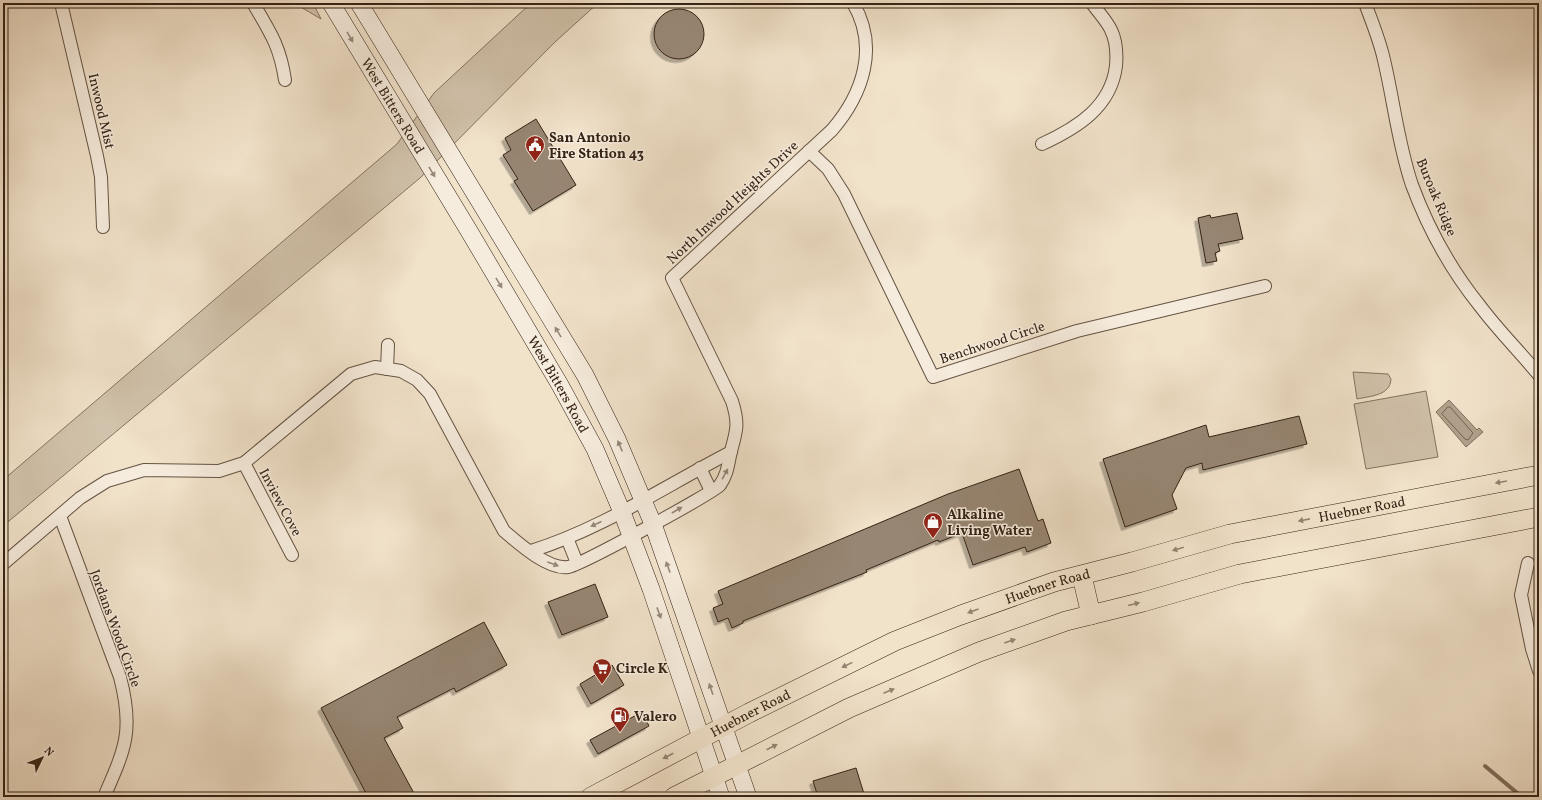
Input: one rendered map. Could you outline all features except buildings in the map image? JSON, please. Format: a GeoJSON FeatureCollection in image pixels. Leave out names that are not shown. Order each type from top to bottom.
{"type":"FeatureCollection","features":[{"type":"Feature","properties":{"kind":"main road","name":"West Bitters Road"},"geometry":{"type":"LineString","coordinates":[[331,3],[560,385],[595,449],[631,536],[702,738],[721,797]]}},
{"type":"Feature","properties":{"kind":"main road","name":"West Bitters Road"},"geometry":{"type":"LineString","coordinates":[[359,3],[585,375],[617,438],[653,524],[748,797]]}},
{"type":"Feature","properties":{"kind":"main road","name":"Huebner Road"},"geometry":{"type":"LineString","coordinates":[[591,797],[724,726],[895,641],[1007,598],[1054,582],[1082,576],[1230,534],[1539,475]]}},
{"type":"Feature","properties":{"kind":"main road"},"geometry":{"type":"LineString","coordinates":[[674,797],[849,708],[979,652],[1066,622],[1240,574],[1539,517]]}},
{"type":"Feature","properties":{"kind":"main road"},"geometry":{"type":"LineString","coordinates":[[1082,576],[1091,615]]}},
{"type":"Feature","properties":{"kind":"street","name":"Inwood Mist"},"geometry":{"type":"LineString","coordinates":[[62,3],[99,163],[103,227]]}},
{"type":"Feature","properties":{"kind":"street"},"geometry":{"type":"LineString","coordinates":[[253,3],[275,40],[282,60],[285,80]]}},
{"type":"Feature","properties":{"kind":"street","name":"North Inwood Heights Drive"},"geometry":{"type":"LineString","coordinates":[[244,463],[351,374],[376,367],[400,371],[417,380],[430,394],[504,531],[518,543],[552,566],[568,567],[577,563],[631,536],[719,486],[729,468],[731,452],[736,436],[736,414],[732,401],[672,278],[810,151],[846,114],[857,95],[863,74],[866,52],[863,29],[853,3]]}},
{"type":"Feature","properties":{"kind":"street"},"geometry":{"type":"LineString","coordinates":[[1042,144],[1067,132],[1085,119],[1104,100],[1114,80],[1118,52],[1111,30],[1092,3]]}},
{"type":"Feature","properties":{"kind":"street","name":"Buroak Ridge"},"geometry":{"type":"LineString","coordinates":[[1365,3],[1384,60],[1399,141],[1412,184],[1429,226],[1453,269],[1479,306],[1539,376]]}},
{"type":"Feature","properties":{"kind":"street","name":"Benchwood Circle"},"geometry":{"type":"LineString","coordinates":[[810,151],[828,169],[844,194],[933,377],[1077,331],[1265,286]]}},
{"type":"Feature","properties":{"kind":"street"},"geometry":{"type":"LineString","coordinates":[[387,369],[388,345]]}},
{"type":"Feature","properties":{"kind":"street"},"geometry":{"type":"LineString","coordinates":[[531,551],[567,538],[622,512],[643,499],[731,452]]}},
{"type":"Feature","properties":{"kind":"street"},"geometry":{"type":"LineString","coordinates":[[3,564],[96,487],[119,476],[144,470],[219,471],[244,463]]}},
{"type":"Feature","properties":{"kind":"street","name":"Inview Cove"},"geometry":{"type":"LineString","coordinates":[[244,463],[292,555]]}},
{"type":"Feature","properties":{"kind":"street"},"geometry":{"type":"LineString","coordinates":[[700,468],[711,491]]}},
{"type":"Feature","properties":{"kind":"street","name":"Jordans Wood Circle"},"geometry":{"type":"LineString","coordinates":[[60,516],[120,677],[127,702],[128,728],[123,753],[104,797]]}},
{"type":"Feature","properties":{"kind":"street"},"geometry":{"type":"LineString","coordinates":[[567,538],[577,563]]}},
{"type":"Feature","properties":{"kind":"street"},"geometry":{"type":"LineString","coordinates":[[1528,563],[1521,595],[1532,649],[1539,671]]}},
{"type":"Feature","properties":{"kind":"shaded area"},"geometry":{"type":"Polygon","coordinates":[[[294,3],[313,3],[321,19],[294,3]]]}},
{"type":"Feature","properties":{"kind":"shaded area"},"geometry":{"type":"Polygon","coordinates":[[[531,3],[598,3],[555,42],[420,178],[3,526],[3,480],[397,144],[434,93],[531,3]]]}},
{"type":"Feature","properties":{"kind":"shaded area"},"geometry":{"type":"Polygon","coordinates":[[[1353,372],[1388,374],[1391,379],[1390,385],[1383,392],[1373,396],[1357,399],[1353,372]]]}},
{"type":"Feature","properties":{"kind":"shaded area"},"geometry":{"type":"Polygon","coordinates":[[[1426,391],[1438,457],[1366,469],[1354,404],[1426,391]]]}},
{"type":"Feature","properties":{"kind":"water"},"geometry":{"type":"Polygon","coordinates":[[[1449,400],[1477,430],[1479,428],[1483,432],[1466,447],[1436,412],[1449,400]]]}},
{"type":"Feature","properties":{"kind":"waterway"},"geometry":{"type":"LineString","coordinates":[[1485,766],[1522,797]]}},
{"type":"Feature","properties":{"kind":"place","name":"San Antonio Fire Station 43"},"geometry":{"type":"Point","coordinates":[535,162]}},
{"type":"Feature","properties":{"kind":"place","name":"Alkaline Living Water"},"geometry":{"type":"Point","coordinates":[933,539]}},
{"type":"Feature","properties":{"kind":"place","name":"Circle K"},"geometry":{"type":"Point","coordinates":[602,685]}},
{"type":"Feature","properties":{"kind":"place","name":"Valero"},"geometry":{"type":"Point","coordinates":[620,733]}}]}
